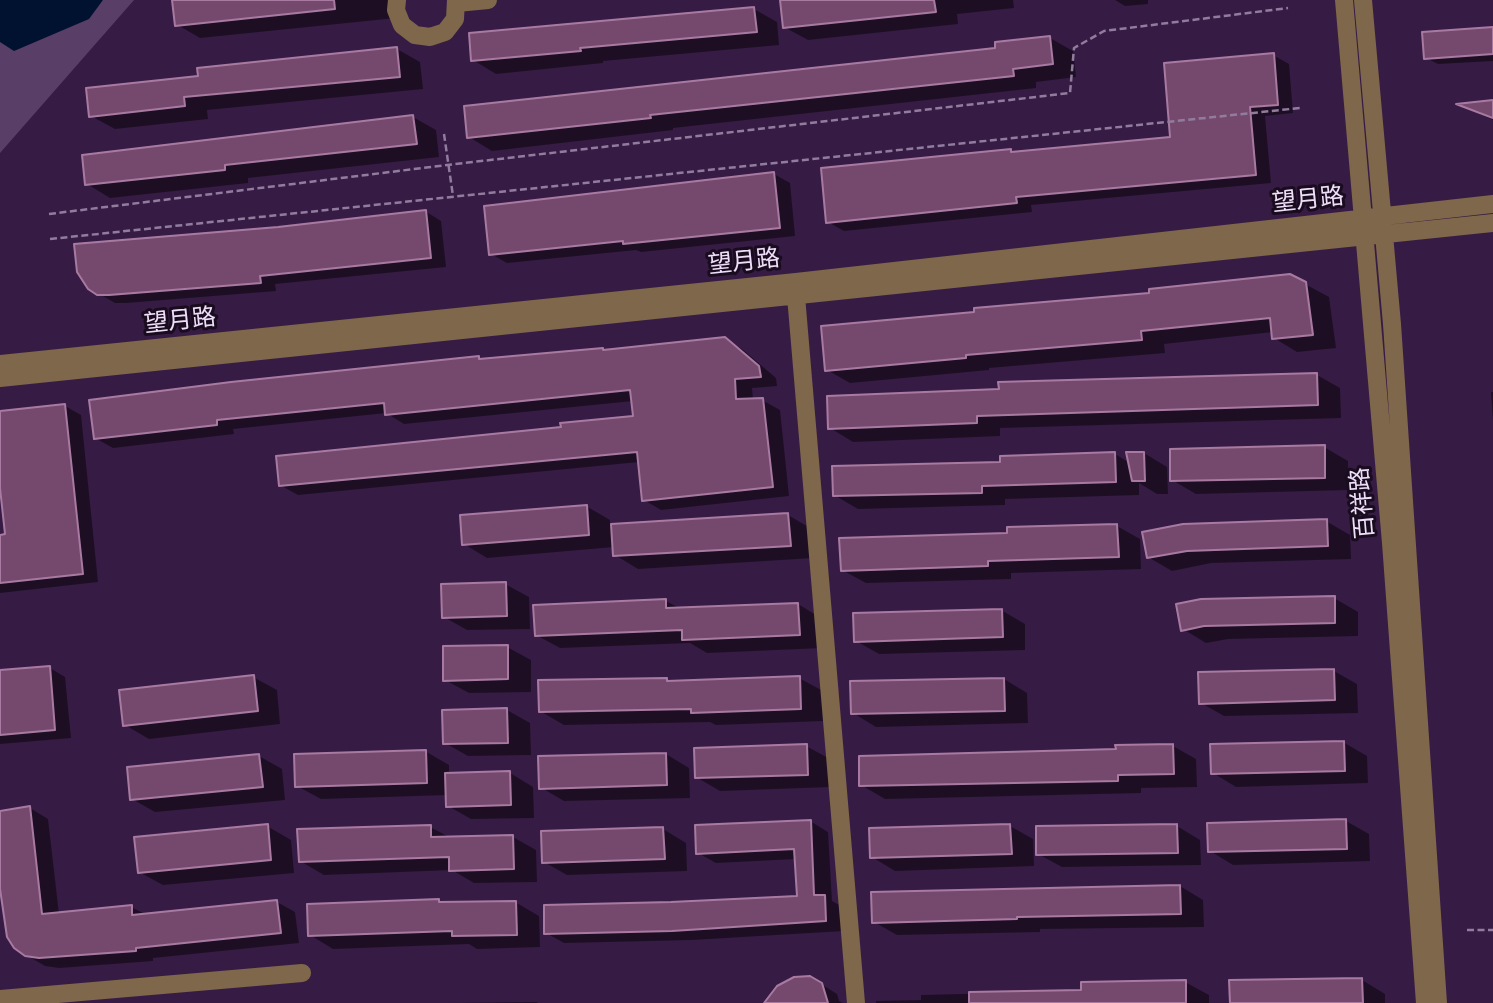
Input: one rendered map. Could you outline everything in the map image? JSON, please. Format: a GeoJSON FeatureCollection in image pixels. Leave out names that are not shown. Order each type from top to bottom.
{"type":"FeatureCollection","features":[{"type":"Feature","properties":{"kind":"street"},"geometry":{"type":"LineString","coordinates":[[397,0],[396,10],[402,25],[415,35],[430,37],[445,32],[455,19],[457,2],[488,0]]}},
{"type":"Feature","properties":{"kind":"street","name":"百祥路"},"geometry":{"type":"LineString","coordinates":[[1345,0],[1391,542],[1425,1003]]}},
{"type":"Feature","properties":{"kind":"street","name":"百祥路"},"geometry":{"type":"LineString","coordinates":[[1363,0],[1408,540],[1438,1003]]}},
{"type":"Feature","properties":{"kind":"street","name":"望月路"},"geometry":{"type":"LineString","coordinates":[[0,364],[796,282],[1493,204]]}},
{"type":"Feature","properties":{"kind":"street","name":"望月路"},"geometry":{"type":"LineString","coordinates":[[0,378],[1493,223]]}},
{"type":"Feature","properties":{"kind":"street"},"geometry":{"type":"LineString","coordinates":[[796,296],[856,1003]]}},
{"type":"Feature","properties":{"kind":"street"},"geometry":{"type":"LineString","coordinates":[[0,999],[302,973]]}},
{"type":"Feature","properties":{"kind":"path"},"geometry":{"type":"LineString","coordinates":[[49,214],[1069,93],[1074,48],[1104,32],[1287,8]]}},
{"type":"Feature","properties":{"kind":"path"},"geometry":{"type":"LineString","coordinates":[[50,239],[1300,108]]}},
{"type":"Feature","properties":{"kind":"path"},"geometry":{"type":"LineString","coordinates":[[444,134],[453,197]]}},
{"type":"Feature","properties":{"kind":"path"},"geometry":{"type":"LineString","coordinates":[[1468,930],[1493,930]]}},
{"type":"Feature","properties":{"kind":"shaded area"},"geometry":{"type":"Polygon","coordinates":[[[0,0],[134,0],[0,153],[0,0]]]}},
{"type":"Feature","properties":{"kind":"water"},"geometry":{"type":"Polygon","coordinates":[[[0,0],[103,0],[89,19],[14,51],[0,42],[0,0]]]}},
{"type":"Feature","properties":{"kind":"building"},"geometry":{"type":"Polygon","coordinates":[[[172,0],[334,0],[335,9],[175,26],[172,0]]]}},
{"type":"Feature","properties":{"kind":"building"},"geometry":{"type":"Polygon","coordinates":[[[780,0],[934,0],[936,12],[783,28],[780,0]]]}},
{"type":"Feature","properties":{"kind":"building"},"geometry":{"type":"Polygon","coordinates":[[[754,7],[757,32],[471,61],[469,33],[754,7]]]}},
{"type":"Feature","properties":{"kind":"building"},"geometry":{"type":"Polygon","coordinates":[[[1493,27],[1493,54],[1424,59],[1422,32],[1493,27]]]}},
{"type":"Feature","properties":{"kind":"building"},"geometry":{"type":"Polygon","coordinates":[[[1050,36],[1053,64],[1013,69],[1014,76],[650,115],[651,118],[467,138],[464,106],[995,48],[995,42],[1050,36]]]}},
{"type":"Feature","properties":{"kind":"building"},"geometry":{"type":"Polygon","coordinates":[[[397,47],[400,77],[184,97],[185,106],[89,117],[86,88],[198,76],[197,68],[397,47]]]}},
{"type":"Feature","properties":{"kind":"building"},"geometry":{"type":"Polygon","coordinates":[[[1274,53],[1278,105],[1250,107],[1256,175],[1016,197],[1017,203],[826,223],[821,168],[1011,149],[1011,152],[1170,137],[1164,63],[1274,53]]]}},
{"type":"Feature","properties":{"kind":"building"},"geometry":{"type":"Polygon","coordinates":[[[1493,100],[1493,118],[1456,104],[1493,100]]]}},
{"type":"Feature","properties":{"kind":"building"},"geometry":{"type":"Polygon","coordinates":[[[413,115],[417,144],[225,165],[225,170],[85,185],[82,155],[413,115]]]}},
{"type":"Feature","properties":{"kind":"building"},"geometry":{"type":"Polygon","coordinates":[[[774,172],[780,228],[489,255],[484,206],[774,172]]]}},
{"type":"Feature","properties":{"kind":"building"},"geometry":{"type":"Polygon","coordinates":[[[426,210],[431,258],[260,276],[261,283],[109,295],[97,295],[88,289],[77,272],[74,244],[278,227],[426,210]]]}},
{"type":"Feature","properties":{"kind":"building"},"geometry":{"type":"Polygon","coordinates":[[[1290,274],[1306,282],[1313,335],[1272,339],[1270,318],[1141,331],[1142,340],[966,355],[966,358],[825,371],[821,326],[974,312],[974,308],[1149,293],[1149,289],[1290,274]]]}},
{"type":"Feature","properties":{"kind":"building"},"geometry":{"type":"Polygon","coordinates":[[[725,337],[759,366],[761,377],[735,379],[736,399],[763,398],[773,487],[642,501],[637,452],[279,486],[276,456],[561,427],[560,423],[633,416],[630,390],[385,415],[384,403],[217,420],[217,425],[94,439],[89,400],[479,356],[479,359],[603,350],[725,337]]]}},
{"type":"Feature","properties":{"kind":"building"},"geometry":{"type":"Polygon","coordinates":[[[1317,373],[1318,405],[977,416],[977,423],[828,429],[827,396],[999,389],[998,382],[1317,373]]]}},
{"type":"Feature","properties":{"kind":"building"},"geometry":{"type":"Polygon","coordinates":[[[65,404],[83,574],[0,583],[0,535],[5,534],[0,488],[0,411],[65,404]]]}},
{"type":"Feature","properties":{"kind":"building"},"geometry":{"type":"Polygon","coordinates":[[[1325,445],[1325,478],[1170,481],[1170,449],[1325,445]]]}},
{"type":"Feature","properties":{"kind":"building"},"geometry":{"type":"Polygon","coordinates":[[[1115,452],[1116,482],[982,486],[982,493],[833,496],[832,466],[1000,462],[1000,456],[1115,452]]]}},
{"type":"Feature","properties":{"kind":"building"},"geometry":{"type":"Polygon","coordinates":[[[1126,452],[1144,452],[1145,481],[1132,481],[1126,452]]]}},
{"type":"Feature","properties":{"kind":"building"},"geometry":{"type":"Polygon","coordinates":[[[587,505],[589,535],[462,545],[460,515],[587,505]]]}},
{"type":"Feature","properties":{"kind":"building"},"geometry":{"type":"Polygon","coordinates":[[[788,513],[791,546],[613,556],[611,524],[788,513]]]}},
{"type":"Feature","properties":{"kind":"building"},"geometry":{"type":"Polygon","coordinates":[[[1327,519],[1328,546],[1187,551],[1147,558],[1142,532],[1183,524],[1327,519]]]}},
{"type":"Feature","properties":{"kind":"building"},"geometry":{"type":"Polygon","coordinates":[[[1117,524],[1119,557],[988,561],[988,566],[841,571],[839,538],[1007,533],[1007,527],[1117,524]]]}},
{"type":"Feature","properties":{"kind":"building"},"geometry":{"type":"Polygon","coordinates":[[[506,582],[507,616],[442,618],[441,584],[506,582]]]}},
{"type":"Feature","properties":{"kind":"building"},"geometry":{"type":"Polygon","coordinates":[[[1335,596],[1335,623],[1204,626],[1181,631],[1176,604],[1201,599],[1335,596]]]}},
{"type":"Feature","properties":{"kind":"building"},"geometry":{"type":"Polygon","coordinates":[[[666,599],[666,608],[798,603],[800,635],[682,640],[682,630],[535,636],[533,605],[666,599]]]}},
{"type":"Feature","properties":{"kind":"building"},"geometry":{"type":"Polygon","coordinates":[[[1002,609],[1003,637],[854,642],[853,613],[1002,609]]]}},
{"type":"Feature","properties":{"kind":"building"},"geometry":{"type":"Polygon","coordinates":[[[508,645],[508,679],[443,681],[443,646],[508,645]]]}},
{"type":"Feature","properties":{"kind":"building"},"geometry":{"type":"Polygon","coordinates":[[[50,666],[55,730],[0,735],[0,670],[50,666]]]}},
{"type":"Feature","properties":{"kind":"building"},"geometry":{"type":"Polygon","coordinates":[[[1334,669],[1335,700],[1199,704],[1198,672],[1334,669]]]}},
{"type":"Feature","properties":{"kind":"building"},"geometry":{"type":"Polygon","coordinates":[[[254,675],[258,711],[123,726],[119,690],[254,675]]]}},
{"type":"Feature","properties":{"kind":"building"},"geometry":{"type":"Polygon","coordinates":[[[800,676],[801,709],[691,713],[691,709],[539,712],[538,680],[667,678],[667,681],[800,676]]]}},
{"type":"Feature","properties":{"kind":"building"},"geometry":{"type":"Polygon","coordinates":[[[1004,678],[1005,711],[851,714],[850,681],[1004,678]]]}},
{"type":"Feature","properties":{"kind":"building"},"geometry":{"type":"Polygon","coordinates":[[[507,708],[508,743],[443,744],[442,710],[507,708]]]}},
{"type":"Feature","properties":{"kind":"building"},"geometry":{"type":"Polygon","coordinates":[[[1344,741],[1345,771],[1211,774],[1210,744],[1344,741]]]}},
{"type":"Feature","properties":{"kind":"building"},"geometry":{"type":"Polygon","coordinates":[[[807,744],[808,775],[695,778],[694,748],[807,744]]]}},
{"type":"Feature","properties":{"kind":"building"},"geometry":{"type":"Polygon","coordinates":[[[1173,744],[1174,774],[1118,775],[1118,781],[859,786],[859,756],[1116,749],[1115,745],[1173,744]]]}},
{"type":"Feature","properties":{"kind":"building"},"geometry":{"type":"Polygon","coordinates":[[[426,750],[427,783],[295,787],[294,754],[426,750]]]}},
{"type":"Feature","properties":{"kind":"building"},"geometry":{"type":"Polygon","coordinates":[[[666,753],[667,785],[539,789],[538,756],[666,753]]]}},
{"type":"Feature","properties":{"kind":"building"},"geometry":{"type":"Polygon","coordinates":[[[259,754],[263,787],[130,800],[127,767],[259,754]]]}},
{"type":"Feature","properties":{"kind":"building"},"geometry":{"type":"Polygon","coordinates":[[[510,771],[511,805],[446,807],[445,773],[510,771]]]}},
{"type":"Feature","properties":{"kind":"building"},"geometry":{"type":"Polygon","coordinates":[[[30,806],[42,914],[132,905],[132,915],[277,900],[281,933],[136,948],[136,951],[39,958],[25,956],[14,948],[7,937],[0,889],[0,811],[30,806]]]}},
{"type":"Feature","properties":{"kind":"building"},"geometry":{"type":"Polygon","coordinates":[[[1346,819],[1347,849],[1208,852],[1207,823],[1346,819]]]}},
{"type":"Feature","properties":{"kind":"building"},"geometry":{"type":"Polygon","coordinates":[[[811,820],[814,895],[825,895],[826,921],[672,931],[544,934],[544,905],[797,896],[794,849],[696,854],[695,825],[811,820]]]}},
{"type":"Feature","properties":{"kind":"building"},"geometry":{"type":"Polygon","coordinates":[[[268,824],[271,860],[138,873],[134,837],[268,824]]]}},
{"type":"Feature","properties":{"kind":"building"},"geometry":{"type":"Polygon","coordinates":[[[1010,824],[1012,854],[870,858],[869,828],[1010,824]]]}},
{"type":"Feature","properties":{"kind":"building"},"geometry":{"type":"Polygon","coordinates":[[[1177,824],[1178,853],[1036,855],[1036,826],[1177,824]]]}},
{"type":"Feature","properties":{"kind":"building"},"geometry":{"type":"Polygon","coordinates":[[[431,825],[431,837],[513,835],[514,869],[449,871],[449,857],[299,862],[297,829],[431,825]]]}},
{"type":"Feature","properties":{"kind":"building"},"geometry":{"type":"Polygon","coordinates":[[[663,827],[665,859],[542,863],[541,831],[663,827]]]}},
{"type":"Feature","properties":{"kind":"building"},"geometry":{"type":"Polygon","coordinates":[[[1180,885],[1181,914],[872,923],[871,892],[1180,885]]]}},
{"type":"Feature","properties":{"kind":"building"},"geometry":{"type":"Polygon","coordinates":[[[439,899],[439,902],[516,901],[517,935],[452,936],[452,931],[308,936],[307,904],[439,899]]]}},
{"type":"Feature","properties":{"kind":"building"},"geometry":{"type":"Polygon","coordinates":[[[810,976],[822,983],[828,1003],[764,1003],[777,986],[794,977],[810,976]]]}},
{"type":"Feature","properties":{"kind":"building"},"geometry":{"type":"Polygon","coordinates":[[[1362,978],[1363,1003],[1230,1003],[1229,980],[1362,978]]]}},
{"type":"Feature","properties":{"kind":"building"},"geometry":{"type":"Polygon","coordinates":[[[1186,980],[1186,1003],[969,1003],[969,992],[1081,990],[1081,982],[1186,980]]]}}]}
